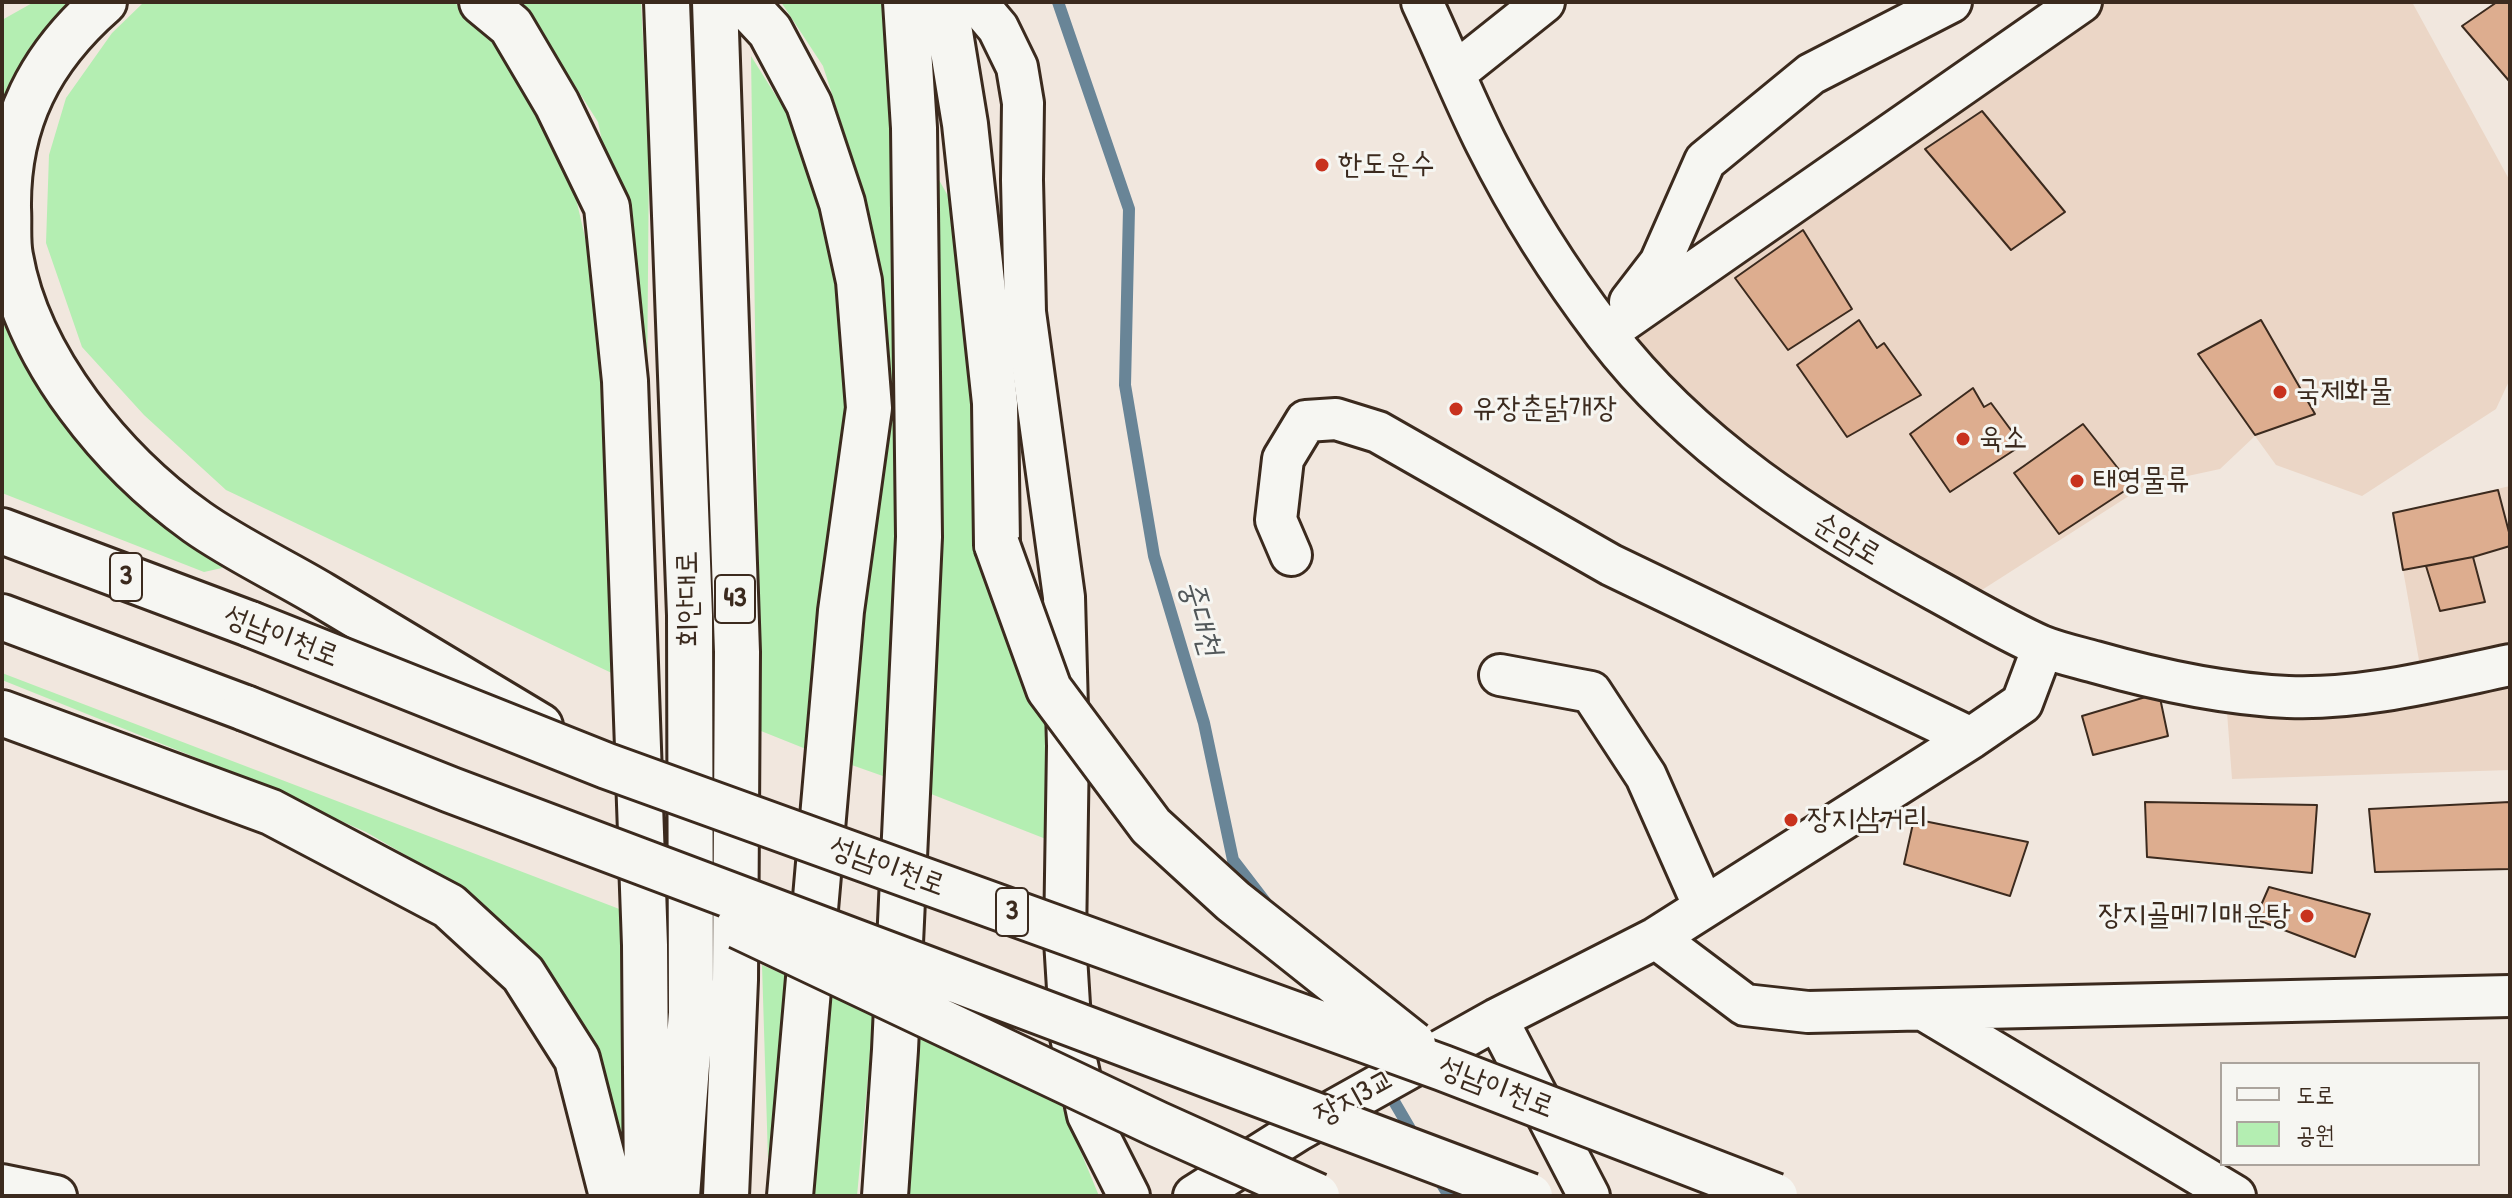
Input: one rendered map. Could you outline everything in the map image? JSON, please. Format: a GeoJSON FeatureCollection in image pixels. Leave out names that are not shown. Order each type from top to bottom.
{"type":"FeatureCollection","features":[{"type":"Feature","properties":{"kind":"highway"},"geometry":{"type":"LineString","coordinates":[[104,2],[77,26],[41,75],[15,131],[8,181],[9,255],[29,324],[74,399],[138,475],[198,523],[607,766]]}},
{"type":"Feature","properties":{"kind":"highway"},"geometry":{"type":"LineString","coordinates":[[482,2],[511,26],[557,104],[607,207],[625,381],[645,945],[645,1190]]}},
{"type":"Feature","properties":{"kind":"highway","name":"회안대로"},"geometry":{"type":"LineString","coordinates":[[645,1190],[691,1013],[690,615],[667,2]]}},
{"type":"Feature","properties":{"kind":"highway","name":"회안대로"},"geometry":{"type":"LineString","coordinates":[[715,2],[737,652],[735,980],[726,1196]]}},
{"type":"Feature","properties":{"kind":"highway"},"geometry":{"type":"LineString","coordinates":[[743,2],[770,31],[809,104],[842,203],[859,281],[869,408],[841,611],[790,1196]]}},
{"type":"Feature","properties":{"kind":"highway"},"geometry":{"type":"LineString","coordinates":[[885,1196],[895,1050],[919,537],[914,128],[906,2]]}},
{"type":"Feature","properties":{"kind":"highway"},"geometry":{"type":"LineString","coordinates":[[945,2],[965,124],[995,403],[997,545],[1049,689],[1151,826],[1233,901],[1443,1068]]}},
{"type":"Feature","properties":{"kind":"highway","name":"성남이천로"},"geometry":{"type":"LineString","coordinates":[[2,531],[250,624],[607,766],[1443,1068],[1775,1196]]}},
{"type":"Feature","properties":{"kind":"highway"},"geometry":{"type":"LineString","coordinates":[[2,617],[245,708],[451,790],[1530,1196]]}},
{"type":"Feature","properties":{"kind":"highway"},"geometry":{"type":"LineString","coordinates":[[2,713],[271,812],[449,906],[523,974],[577,1059],[645,1190]]}},
{"type":"Feature","properties":{"kind":"highway"},"geometry":{"type":"LineString","coordinates":[[451,790],[1157,1124],[1317,1196]]}},
{"type":"Feature","properties":{"kind":"street"},"geometry":{"type":"LineString","coordinates":[[976,2],[998,28],[1017,67],[1023,103],[1025,312],[1064,597],[1068,746],[1065,940],[1071,1037],[1088,1115],[1129,1196]]}},
{"type":"Feature","properties":{"kind":"street","name":"순암로"},"geometry":{"type":"LineString","coordinates":[[1422,2],[1485,142],[1516,199],[1606,333],[1651,387],[1698,432],[1749,475],[1804,515],[1878,559],[2043,647],[2149,678],[2223,691],[2291,697],[2357,693],[2510,665]]}},
{"type":"Feature","properties":{"kind":"street"},"geometry":{"type":"LineString","coordinates":[[1455,73],[1544,2]]}},
{"type":"Feature","properties":{"kind":"street"},"geometry":{"type":"LineString","coordinates":[[1606,333],[1660,263],[1705,161],[1811,74],[1951,2]]}},
{"type":"Feature","properties":{"kind":"street"},"geometry":{"type":"LineString","coordinates":[[1606,333],[2081,2]]}},
{"type":"Feature","properties":{"kind":"street"},"geometry":{"type":"LineString","coordinates":[[1291,555],[1276,520],[1283,459],[1306,421],[1336,419],[1378,432],[1611,565],[1971,738]]}},
{"type":"Feature","properties":{"kind":"street","name":"장지3교"},"geometry":{"type":"LineString","coordinates":[[1194,1196],[1284,1138],[1497,1019],[1656,938],[1971,738],[2022,703],[2043,647]]}},
{"type":"Feature","properties":{"kind":"street"},"geometry":{"type":"LineString","coordinates":[[1500,675],[1591,692],[1646,776],[1704,907]]}},
{"type":"Feature","properties":{"kind":"street"},"geometry":{"type":"LineString","coordinates":[[1656,938],[1745,1005],[1808,1012],[2510,996]]}},
{"type":"Feature","properties":{"kind":"street"},"geometry":{"type":"LineString","coordinates":[[1924,1010],[2235,1196]]}},
{"type":"Feature","properties":{"kind":"street"},"geometry":{"type":"LineString","coordinates":[[1497,1019],[1589,1196]]}},
{"type":"Feature","properties":{"kind":"street"},"geometry":{"type":"LineString","coordinates":[[1284,1138],[1303,1196]]}},
{"type":"Feature","properties":{"kind":"street"},"geometry":{"type":"LineString","coordinates":[[2,1185],[56,1196]]}},
{"type":"Feature","properties":{"kind":"shaded area"},"geometry":{"type":"Polygon","coordinates":[[[2081,2],[2412,2],[2510,181],[2510,379],[2496,409],[2362,496],[2276,465],[2255,436],[2220,469],[2146,485],[1960,604],[1878,559],[1606,333],[2081,2]]]}},
{"type":"Feature","properties":{"kind":"shaded area"},"geometry":{"type":"Polygon","coordinates":[[[2510,486],[2510,770],[2232,779],[2227,712],[2291,697],[2423,683],[2393,513],[2510,486]]]}},
{"type":"Feature","properties":{"kind":"green space"},"geometry":{"type":"Polygon","coordinates":[[[34,2],[91,2],[2,137],[2,20],[34,2]]]}},
{"type":"Feature","properties":{"kind":"green space"},"geometry":{"type":"Polygon","coordinates":[[[144,2],[454,2],[483,29],[545,123],[574,190],[601,306],[618,676],[226,490],[144,415],[82,347],[46,243],[49,155],[66,98],[112,33],[144,2]]]}},
{"type":"Feature","properties":{"kind":"green space"},"geometry":{"type":"Polygon","coordinates":[[[522,2],[641,2],[649,153],[647,391],[630,271],[598,122],[522,2]]]}},
{"type":"Feature","properties":{"kind":"green space"},"geometry":{"type":"Polygon","coordinates":[[[781,2],[887,2],[899,262],[897,781],[846,763],[879,302],[868,206],[823,66],[781,2]]]}},
{"type":"Feature","properties":{"kind":"green space"},"geometry":{"type":"Polygon","coordinates":[[[751,56],[798,131],[820,204],[848,322],[849,385],[816,753],[761,731],[751,56]]]}},
{"type":"Feature","properties":{"kind":"green space"},"geometry":{"type":"Polygon","coordinates":[[[939,180],[948,196],[974,375],[1059,707],[1051,841],[926,792],[939,180]]]}},
{"type":"Feature","properties":{"kind":"green space"},"geometry":{"type":"Polygon","coordinates":[[[2,268],[18,335],[224,553],[222,568],[204,572],[2,493],[2,268]]]}},
{"type":"Feature","properties":{"kind":"green space"},"geometry":{"type":"Polygon","coordinates":[[[2,673],[622,910],[626,1141],[480,911],[414,860],[366,832],[202,760],[2,680],[2,673]]]}},
{"type":"Feature","properties":{"kind":"green space"},"geometry":{"type":"Polygon","coordinates":[[[762,965],[792,978],[776,1138],[768,1159],[762,965]]]}},
{"type":"Feature","properties":{"kind":"green space"},"geometry":{"type":"Polygon","coordinates":[[[824,992],[874,1012],[857,1196],[808,1196],[824,992]]]}},
{"type":"Feature","properties":{"kind":"green space"},"geometry":{"type":"Polygon","coordinates":[[[912,1027],[1056,1092],[1099,1196],[906,1196],[912,1027]]]}},
{"type":"Feature","properties":{"kind":"building"},"geometry":{"type":"Polygon","coordinates":[[[2497,2],[2510,2],[2510,82],[2462,26],[2497,2]]]}},
{"type":"Feature","properties":{"kind":"building"},"geometry":{"type":"Polygon","coordinates":[[[1982,111],[2065,212],[2011,250],[1925,149],[1982,111]]]}},
{"type":"Feature","properties":{"kind":"building"},"geometry":{"type":"Polygon","coordinates":[[[1803,230],[1852,309],[1788,350],[1735,278],[1803,230]]]}},
{"type":"Feature","properties":{"kind":"building"},"geometry":{"type":"Polygon","coordinates":[[[1859,320],[1877,348],[1884,343],[1921,395],[1847,437],[1797,365],[1859,320]]]}},
{"type":"Feature","properties":{"kind":"building"},"geometry":{"type":"Polygon","coordinates":[[[2261,320],[2315,414],[2255,435],[2198,354],[2261,320]]]}},
{"type":"Feature","properties":{"kind":"building"},"geometry":{"type":"Polygon","coordinates":[[[1973,388],[1984,407],[1991,403],[2022,445],[1950,492],[1910,434],[1973,388]]]}},
{"type":"Feature","properties":{"kind":"building"},"geometry":{"type":"Polygon","coordinates":[[[2083,424],[2132,486],[2059,534],[2014,473],[2083,424]]]}},
{"type":"Feature","properties":{"kind":"building"},"geometry":{"type":"Polygon","coordinates":[[[2498,490],[2510,546],[2473,557],[2403,570],[2393,513],[2498,490]]]}},
{"type":"Feature","properties":{"kind":"building"},"geometry":{"type":"Polygon","coordinates":[[[2473,557],[2485,602],[2440,611],[2426,566],[2473,557]]]}},
{"type":"Feature","properties":{"kind":"building"},"geometry":{"type":"Polygon","coordinates":[[[2159,693],[2168,736],[2093,755],[2082,716],[2159,693]]]}},
{"type":"Feature","properties":{"kind":"building"},"geometry":{"type":"Polygon","coordinates":[[[2145,802],[2317,805],[2312,873],[2147,857],[2145,802]]]}},
{"type":"Feature","properties":{"kind":"building"},"geometry":{"type":"Polygon","coordinates":[[[2510,802],[2510,869],[2375,872],[2369,809],[2510,802]]]}},
{"type":"Feature","properties":{"kind":"building"},"geometry":{"type":"Polygon","coordinates":[[[1914,819],[2028,842],[2010,896],[1904,864],[1914,819]]]}},
{"type":"Feature","properties":{"kind":"building"},"geometry":{"type":"Polygon","coordinates":[[[2269,887],[2370,914],[2355,957],[2255,919],[2269,887]]]}},
{"type":"Feature","properties":{"kind":"waterway","name":"중대천"},"geometry":{"type":"LineString","coordinates":[[1058,2],[1129,209],[1125,385],[1154,556],[1204,723],[1233,860],[1266,903]]}},
{"type":"Feature","properties":{"kind":"waterway","name":"중대천"},"geometry":{"type":"LineString","coordinates":[[1385,1086],[1416,1139]]}},
{"type":"Feature","properties":{"kind":"waterway","name":"중대천"},"geometry":{"type":"LineString","coordinates":[[1437,1176],[1449,1196]]}},
{"type":"Feature","properties":{"kind":"place","name":"한도운수"},"geometry":{"type":"Point","coordinates":[1322,165]}},
{"type":"Feature","properties":{"kind":"place","name":"국제화물"},"geometry":{"type":"Point","coordinates":[2280,392]}},
{"type":"Feature","properties":{"kind":"place","name":"유장춘닭개장"},"geometry":{"type":"Point","coordinates":[1456,409]}},
{"type":"Feature","properties":{"kind":"place","name":"육소"},"geometry":{"type":"Point","coordinates":[1963,439]}},
{"type":"Feature","properties":{"kind":"place","name":"태영물류"},"geometry":{"type":"Point","coordinates":[2077,481]}},
{"type":"Feature","properties":{"kind":"place","name":"장지삼거리"},"geometry":{"type":"Point","coordinates":[1791,820]}},
{"type":"Feature","properties":{"kind":"place","name":"장지골메기매운탕"},"geometry":{"type":"Point","coordinates":[2307,916]}}]}
